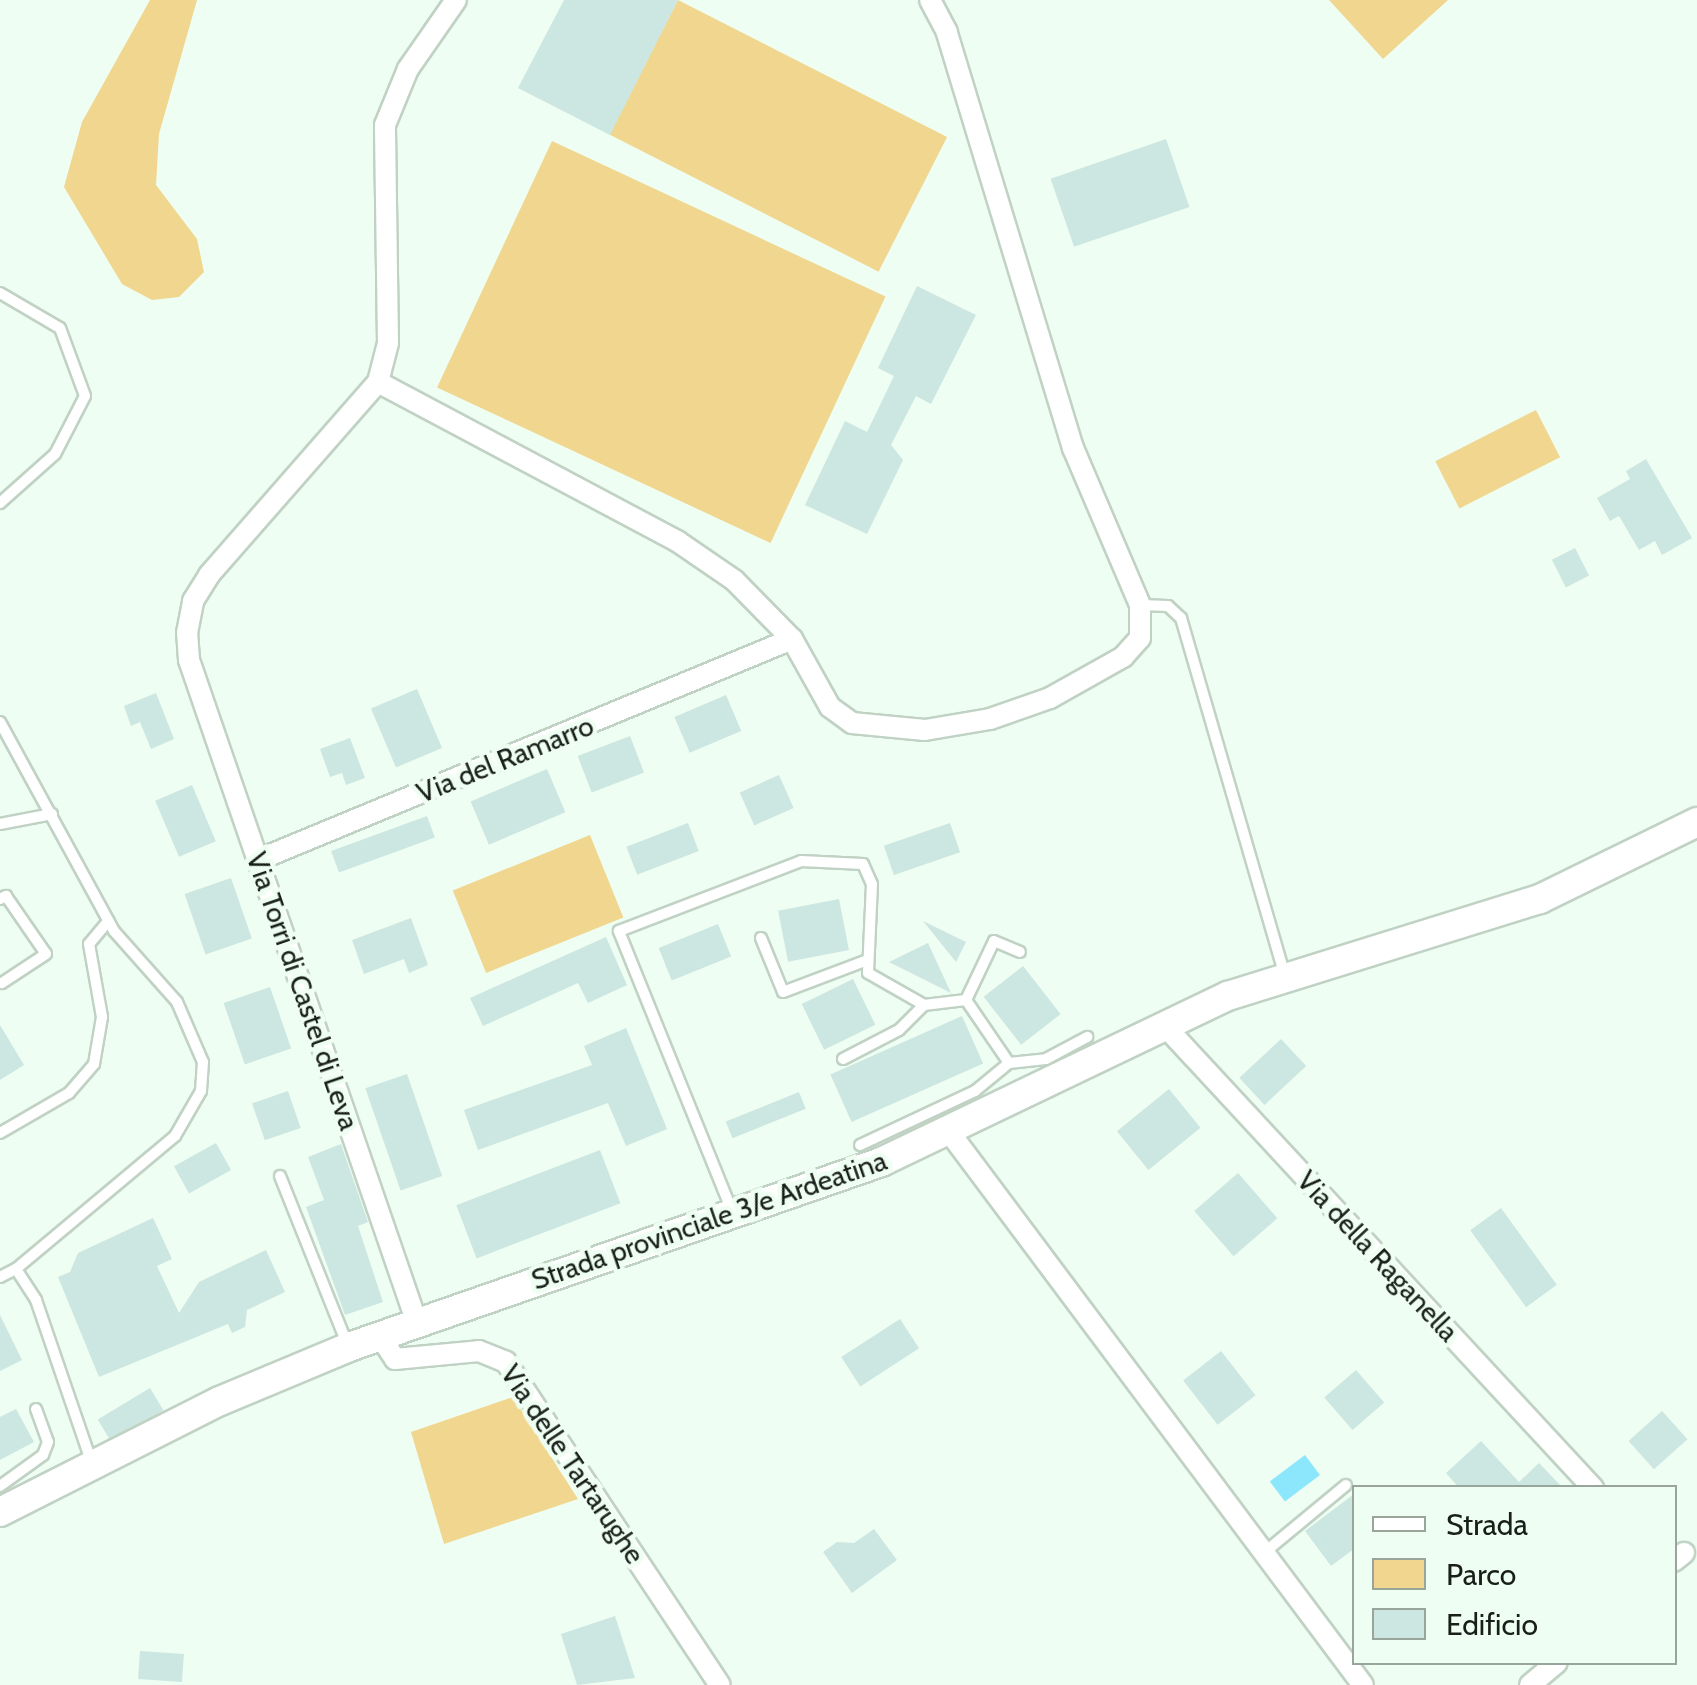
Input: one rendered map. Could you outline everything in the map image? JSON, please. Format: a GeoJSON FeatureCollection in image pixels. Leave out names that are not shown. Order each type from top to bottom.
{"type":"FeatureCollection","features":[{"type":"Feature","properties":{"kind":"main road","name":"Strada provinciale 3/e Ardeatina"},"geometry":{"type":"LineString","coordinates":[[0,1512],[220,1402],[348,1346],[881,1162],[1163,1024],[1285,977],[1540,899],[1697,822]]}},
{"type":"Feature","properties":{"kind":"street"},"geometry":{"type":"LineString","coordinates":[[456,0],[408,68],[385,124],[388,326],[378,382],[677,541],[744,589],[792,639],[844,718],[870,729],[925,730],[1007,714],[1090,678],[1136,645],[1140,605],[1072,448],[947,32],[930,0]]}},
{"type":"Feature","properties":{"kind":"street","name":"Via Torri di Castel di Leva"},"geometry":{"type":"LineString","coordinates":[[378,382],[202,585],[190,610],[189,660],[416,1323]]}},
{"type":"Feature","properties":{"kind":"street","name":"Via del Ramarro"},"geometry":{"type":"LineString","coordinates":[[258,860],[792,639]]}},
{"type":"Feature","properties":{"kind":"street","name":"Via della Raganella"},"geometry":{"type":"LineString","coordinates":[[1163,1024],[1589,1485]]}},
{"type":"Feature","properties":{"kind":"street"},"geometry":{"type":"LineString","coordinates":[[947,1129],[1363,1685]]}},
{"type":"Feature","properties":{"kind":"street","name":"Via delle Tartarughe"},"geometry":{"type":"LineString","coordinates":[[379,1335],[395,1359],[471,1350],[506,1362],[720,1685]]}},
{"type":"Feature","properties":{"kind":"street"},"geometry":{"type":"LineString","coordinates":[[1530,1685],[1553,1665]]}},
{"type":"Feature","properties":{"kind":"lane"},"geometry":{"type":"LineString","coordinates":[[0,293],[60,328],[85,396],[56,454],[0,503]]}},
{"type":"Feature","properties":{"kind":"lane"},"geometry":{"type":"LineString","coordinates":[[1140,605],[1168,606],[1180,618],[1285,977]]}},
{"type":"Feature","properties":{"kind":"lane"},"geometry":{"type":"LineString","coordinates":[[0,722],[108,921],[183,1013],[204,1062],[201,1091],[182,1128],[151,1160],[16,1269],[0,1276]]}},
{"type":"Feature","properties":{"kind":"lane"},"geometry":{"type":"LineString","coordinates":[[0,824],[52,814]]}},
{"type":"Feature","properties":{"kind":"lane"},"geometry":{"type":"LineString","coordinates":[[732,1212],[678,1060],[619,931],[801,860],[851,860],[864,864],[872,884],[866,962],[874,979],[924,1005],[966,1000]]}},
{"type":"Feature","properties":{"kind":"lane"},"geometry":{"type":"LineString","coordinates":[[0,900],[6,896],[46,954],[2,983]]}},
{"type":"Feature","properties":{"kind":"lane"},"geometry":{"type":"LineString","coordinates":[[0,1133],[69,1093],[98,1056],[102,1005],[89,944],[108,921]]}},
{"type":"Feature","properties":{"kind":"lane"},"geometry":{"type":"LineString","coordinates":[[761,938],[783,992],[866,962]]}},
{"type":"Feature","properties":{"kind":"lane"},"geometry":{"type":"LineString","coordinates":[[966,1000],[994,942],[1020,952]]}},
{"type":"Feature","properties":{"kind":"lane"},"geometry":{"type":"LineString","coordinates":[[966,1000],[1009,1063]]}},
{"type":"Feature","properties":{"kind":"lane"},"geometry":{"type":"LineString","coordinates":[[843,1059],[898,1030],[924,1005]]}},
{"type":"Feature","properties":{"kind":"lane"},"geometry":{"type":"LineString","coordinates":[[860,1145],[976,1091],[1009,1063],[1046,1059],[1087,1036]]}},
{"type":"Feature","properties":{"kind":"lane"},"geometry":{"type":"LineString","coordinates":[[280,1176],[348,1346]]}},
{"type":"Feature","properties":{"kind":"lane"},"geometry":{"type":"LineString","coordinates":[[16,1269],[68,1380],[93,1467]]}},
{"type":"Feature","properties":{"kind":"lane"},"geometry":{"type":"LineString","coordinates":[[0,1486],[43,1455],[48,1442],[36,1409]]}},
{"type":"Feature","properties":{"kind":"lane"},"geometry":{"type":"LineString","coordinates":[[1264,1553],[1346,1485]]}},
{"type":"Feature","properties":{"kind":"green space"},"geometry":{"type":"Polygon","coordinates":[[[150,0],[197,0],[159,134],[156,185],[197,239],[204,272],[179,297],[152,300],[122,284],[64,187],[82,122],[150,0]]]}},
{"type":"Feature","properties":{"kind":"green space"},"geometry":{"type":"Polygon","coordinates":[[[678,0],[947,137],[879,272],[609,135],[678,0]]]}},
{"type":"Feature","properties":{"kind":"green space"},"geometry":{"type":"Polygon","coordinates":[[[1329,0],[1448,0],[1383,59],[1329,0]]]}},
{"type":"Feature","properties":{"kind":"green space"},"geometry":{"type":"Polygon","coordinates":[[[552,141],[886,297],[771,543],[437,388],[552,141]]]}},
{"type":"Feature","properties":{"kind":"green space"},"geometry":{"type":"Polygon","coordinates":[[[1536,410],[1560,457],[1459,509],[1435,461],[1536,410]]]}},
{"type":"Feature","properties":{"kind":"green space"},"geometry":{"type":"Polygon","coordinates":[[[590,835],[623,918],[486,973],[453,890],[590,835]]]}},
{"type":"Feature","properties":{"kind":"green space"},"geometry":{"type":"Polygon","coordinates":[[[513,1397],[578,1499],[444,1544],[411,1432],[513,1397]]]}},
{"type":"Feature","properties":{"kind":"water"},"geometry":{"type":"Polygon","coordinates":[[[1305,1455],[1320,1475],[1285,1501],[1270,1481],[1305,1455]]]}},
{"type":"Feature","properties":{"kind":"building"},"geometry":{"type":"Polygon","coordinates":[[[564,0],[678,0],[610,135],[518,88],[564,0]]]}},
{"type":"Feature","properties":{"kind":"building"},"geometry":{"type":"Polygon","coordinates":[[[1166,139],[1189,207],[1074,247],[1051,179],[1166,139]]]}},
{"type":"Feature","properties":{"kind":"building"},"geometry":{"type":"Polygon","coordinates":[[[917,286],[976,315],[931,404],[916,396],[891,445],[903,460],[867,534],[805,505],[845,421],[867,432],[894,376],[878,368],[917,286]]]}},
{"type":"Feature","properties":{"kind":"building"},"geometry":{"type":"Polygon","coordinates":[[[1646,459],[1692,538],[1662,555],[1655,541],[1639,550],[1619,516],[1610,521],[1597,498],[1630,479],[1626,471],[1646,459]]]}},
{"type":"Feature","properties":{"kind":"building"},"geometry":{"type":"Polygon","coordinates":[[[1575,548],[1589,576],[1566,587],[1552,560],[1575,548]]]}},
{"type":"Feature","properties":{"kind":"building"},"geometry":{"type":"Polygon","coordinates":[[[417,689],[442,748],[396,767],[371,709],[417,689]]]}},
{"type":"Feature","properties":{"kind":"building"},"geometry":{"type":"Polygon","coordinates":[[[156,693],[174,739],[151,749],[140,722],[131,726],[124,706],[156,693]]]}},
{"type":"Feature","properties":{"kind":"building"},"geometry":{"type":"Polygon","coordinates":[[[726,695],[741,731],[690,753],[674,717],[726,695]]]}},
{"type":"Feature","properties":{"kind":"building"},"geometry":{"type":"Polygon","coordinates":[[[630,736],[644,772],[592,792],[578,756],[630,736]]]}},
{"type":"Feature","properties":{"kind":"building"},"geometry":{"type":"Polygon","coordinates":[[[350,738],[365,778],[346,785],[342,773],[330,777],[320,749],[350,738]]]}},
{"type":"Feature","properties":{"kind":"building"},"geometry":{"type":"Polygon","coordinates":[[[547,769],[565,812],[489,845],[471,801],[547,769]]]}},
{"type":"Feature","properties":{"kind":"building"},"geometry":{"type":"Polygon","coordinates":[[[779,775],[794,808],[754,825],[740,792],[779,775]]]}},
{"type":"Feature","properties":{"kind":"building"},"geometry":{"type":"Polygon","coordinates":[[[192,785],[216,841],[179,857],[155,801],[192,785]]]}},
{"type":"Feature","properties":{"kind":"building"},"geometry":{"type":"Polygon","coordinates":[[[427,816],[435,838],[339,872],[331,851],[427,816]]]}},
{"type":"Feature","properties":{"kind":"building"},"geometry":{"type":"Polygon","coordinates":[[[688,823],[699,851],[637,875],[626,847],[688,823]]]}},
{"type":"Feature","properties":{"kind":"building"},"geometry":{"type":"Polygon","coordinates":[[[950,823],[960,852],[894,875],[884,846],[950,823]]]}},
{"type":"Feature","properties":{"kind":"building"},"geometry":{"type":"Polygon","coordinates":[[[231,878],[252,939],[206,954],[185,894],[231,878]]]}},
{"type":"Feature","properties":{"kind":"building"},"geometry":{"type":"Polygon","coordinates":[[[839,899],[849,950],[788,962],[778,911],[839,899]]]}},
{"type":"Feature","properties":{"kind":"building"},"geometry":{"type":"Polygon","coordinates":[[[411,918],[428,965],[409,973],[404,959],[364,974],[352,940],[411,918]]]}},
{"type":"Feature","properties":{"kind":"building"},"geometry":{"type":"Polygon","coordinates":[[[923,921],[966,942],[956,962],[923,921]]]}},
{"type":"Feature","properties":{"kind":"building"},"geometry":{"type":"Polygon","coordinates":[[[718,924],[731,956],[672,980],[659,948],[718,924]]]}},
{"type":"Feature","properties":{"kind":"building"},"geometry":{"type":"Polygon","coordinates":[[[606,937],[627,985],[588,1003],[578,983],[483,1026],[470,998],[606,937]]]}},
{"type":"Feature","properties":{"kind":"building"},"geometry":{"type":"Polygon","coordinates":[[[928,943],[951,993],[889,962],[928,943]]]}},
{"type":"Feature","properties":{"kind":"building"},"geometry":{"type":"Polygon","coordinates":[[[1023,966],[1061,1014],[1021,1045],[984,997],[1023,966]]]}},
{"type":"Feature","properties":{"kind":"building"},"geometry":{"type":"Polygon","coordinates":[[[853,979],[875,1025],[824,1050],[802,1004],[853,979]]]}},
{"type":"Feature","properties":{"kind":"building"},"geometry":{"type":"Polygon","coordinates":[[[270,987],[291,1048],[245,1064],[224,1003],[270,987]]]}},
{"type":"Feature","properties":{"kind":"building"},"geometry":{"type":"Polygon","coordinates":[[[962,1016],[983,1064],[852,1122],[830,1075],[962,1016]]]}},
{"type":"Feature","properties":{"kind":"building"},"geometry":{"type":"Polygon","coordinates":[[[0,1025],[24,1065],[0,1080],[0,1025]]]}},
{"type":"Feature","properties":{"kind":"building"},"geometry":{"type":"Polygon","coordinates":[[[626,1028],[667,1129],[626,1146],[608,1103],[478,1150],[464,1110],[592,1065],[584,1046],[626,1028]]]}},
{"type":"Feature","properties":{"kind":"building"},"geometry":{"type":"Polygon","coordinates":[[[1281,1039],[1306,1066],[1265,1105],[1239,1078],[1281,1039]]]}},
{"type":"Feature","properties":{"kind":"building"},"geometry":{"type":"Polygon","coordinates":[[[407,1074],[442,1176],[401,1190],[365,1088],[407,1074]]]}},
{"type":"Feature","properties":{"kind":"building"},"geometry":{"type":"Polygon","coordinates":[[[1169,1089],[1200,1128],[1148,1170],[1117,1131],[1169,1089]]]}},
{"type":"Feature","properties":{"kind":"building"},"geometry":{"type":"Polygon","coordinates":[[[288,1091],[301,1128],[265,1140],[252,1103],[288,1091]]]}},
{"type":"Feature","properties":{"kind":"building"},"geometry":{"type":"Polygon","coordinates":[[[799,1092],[806,1109],[732,1138],[726,1122],[799,1092]]]}},
{"type":"Feature","properties":{"kind":"building"},"geometry":{"type":"Polygon","coordinates":[[[216,1143],[231,1170],[189,1193],[174,1166],[216,1143]]]}},
{"type":"Feature","properties":{"kind":"building"},"geometry":{"type":"Polygon","coordinates":[[[341,1144],[368,1222],[358,1226],[383,1302],[345,1315],[306,1207],[324,1200],[308,1157],[341,1144]]]}},
{"type":"Feature","properties":{"kind":"building"},"geometry":{"type":"Polygon","coordinates":[[[600,1150],[620,1203],[477,1258],[456,1205],[600,1150]]]}},
{"type":"Feature","properties":{"kind":"building"},"geometry":{"type":"Polygon","coordinates":[[[1238,1173],[1277,1218],[1234,1256],[1194,1211],[1238,1173]]]}},
{"type":"Feature","properties":{"kind":"building"},"geometry":{"type":"Polygon","coordinates":[[[1501,1208],[1557,1285],[1526,1307],[1470,1230],[1501,1208]]]}},
{"type":"Feature","properties":{"kind":"building"},"geometry":{"type":"Polygon","coordinates":[[[153,1218],[172,1259],[157,1266],[179,1313],[199,1282],[266,1250],[285,1292],[247,1310],[245,1327],[232,1333],[228,1324],[99,1377],[58,1277],[70,1272],[78,1253],[153,1218]]]}},
{"type":"Feature","properties":{"kind":"building"},"geometry":{"type":"Polygon","coordinates":[[[0,1315],[22,1360],[0,1371],[0,1315]]]}},
{"type":"Feature","properties":{"kind":"building"},"geometry":{"type":"Polygon","coordinates":[[[900,1319],[919,1348],[860,1386],[841,1357],[900,1319]]]}},
{"type":"Feature","properties":{"kind":"building"},"geometry":{"type":"Polygon","coordinates":[[[1221,1351],[1255,1395],[1218,1425],[1183,1381],[1221,1351]]]}},
{"type":"Feature","properties":{"kind":"building"},"geometry":{"type":"Polygon","coordinates":[[[1356,1370],[1384,1402],[1353,1430],[1324,1398],[1356,1370]]]}},
{"type":"Feature","properties":{"kind":"building"},"geometry":{"type":"Polygon","coordinates":[[[150,1388],[163,1410],[111,1442],[98,1419],[150,1388]]]}},
{"type":"Feature","properties":{"kind":"building"},"geometry":{"type":"Polygon","coordinates":[[[16,1409],[34,1442],[0,1460],[0,1417],[16,1409]]]}},
{"type":"Feature","properties":{"kind":"building"},"geometry":{"type":"Polygon","coordinates":[[[1662,1411],[1687,1439],[1654,1469],[1629,1441],[1662,1411]]]}},
{"type":"Feature","properties":{"kind":"building"},"geometry":{"type":"Polygon","coordinates":[[[1481,1441],[1519,1482],[1539,1463],[1560,1485],[1456,1485],[1446,1473],[1481,1441]]]}},
{"type":"Feature","properties":{"kind":"building"},"geometry":{"type":"Polygon","coordinates":[[[1352,1496],[1352,1550],[1331,1566],[1305,1531],[1352,1496]]]}},
{"type":"Feature","properties":{"kind":"building"},"geometry":{"type":"Polygon","coordinates":[[[874,1529],[897,1560],[852,1593],[823,1552],[837,1542],[854,1543],[874,1529]]]}},
{"type":"Feature","properties":{"kind":"building"},"geometry":{"type":"Polygon","coordinates":[[[615,1616],[635,1678],[577,1685],[561,1634],[615,1616]]]}},
{"type":"Feature","properties":{"kind":"building"},"geometry":{"type":"Polygon","coordinates":[[[140,1651],[184,1654],[182,1682],[138,1679],[140,1651]]]}}]}
